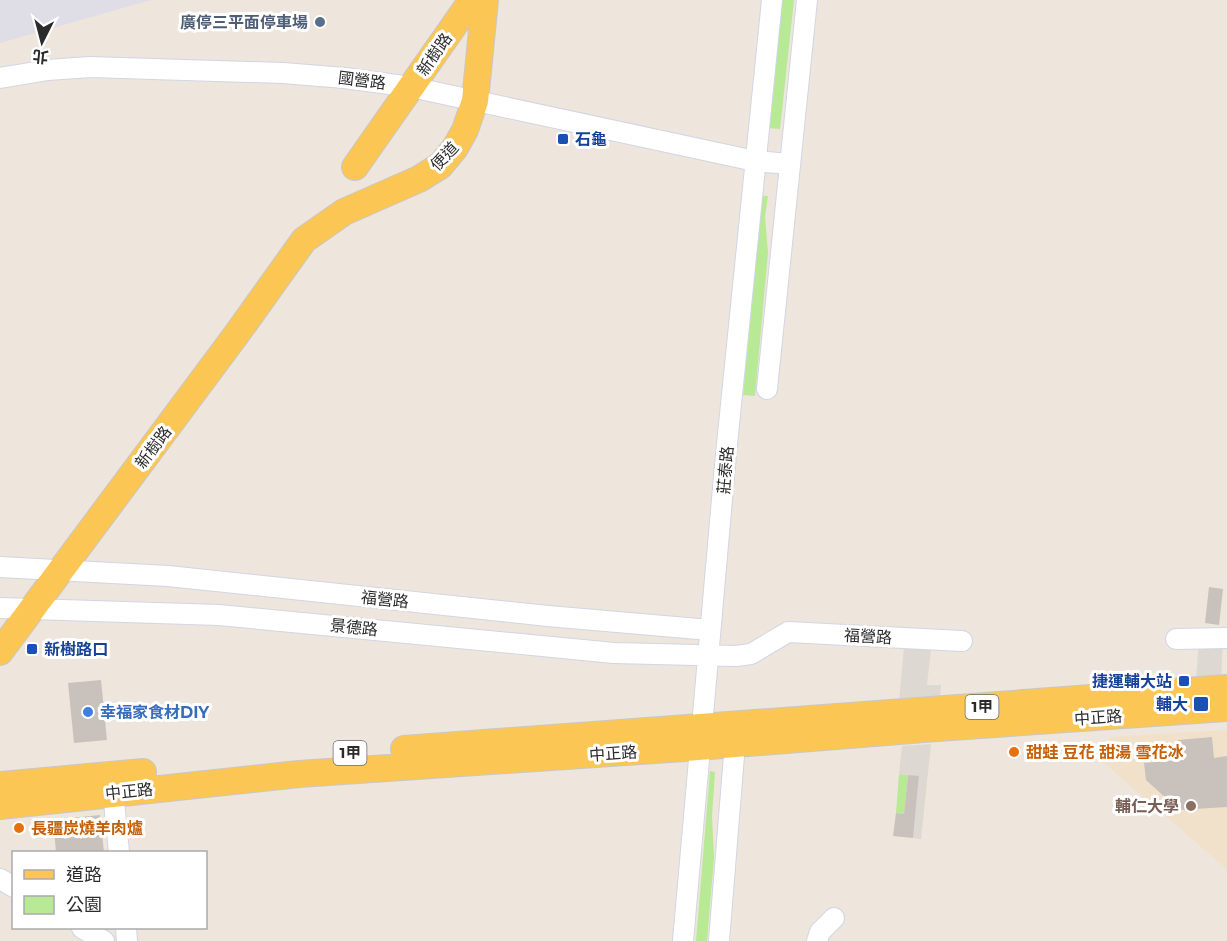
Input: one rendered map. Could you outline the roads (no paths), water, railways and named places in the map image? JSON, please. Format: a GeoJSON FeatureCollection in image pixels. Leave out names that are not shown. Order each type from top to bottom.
{"type":"FeatureCollection","features":[{"type":"Feature","properties":{"kind":"main road","name":"新樹路"},"geometry":{"type":"LineString","coordinates":[[355,167],[472,0]]}},
{"type":"Feature","properties":{"kind":"main road","name":"便道"},"geometry":{"type":"LineString","coordinates":[[304,240],[344,212],[419,179],[440,166],[455,148],[465,130],[475,101],[485,0]]}},
{"type":"Feature","properties":{"kind":"main road","name":"新樹路"},"geometry":{"type":"LineString","coordinates":[[0,652],[304,240]]}},
{"type":"Feature","properties":{"kind":"main road","name":"中正路"},"geometry":{"type":"LineString","coordinates":[[736,733],[815,719],[1227,688]]}},
{"type":"Feature","properties":{"kind":"main road","name":"中正路"},"geometry":{"type":"LineString","coordinates":[[0,806],[113,792],[736,733],[1227,708]]}},
{"type":"Feature","properties":{"kind":"main road","name":"中正路"},"geometry":{"type":"LineString","coordinates":[[0,785],[302,757],[700,737]]}},
{"type":"Feature","properties":{"kind":"street","name":"莊泰路"},"geometry":{"type":"LineString","coordinates":[[683,941],[726,454],[772,0]]}},
{"type":"Feature","properties":{"kind":"street"},"geometry":{"type":"LineString","coordinates":[[767,389],[807,0]]}},
{"type":"Feature","properties":{"kind":"street","name":"國營路"},"geometry":{"type":"LineString","coordinates":[[0,78],[68,68],[110,67],[316,75],[411,87],[755,161],[789,164]]}},
{"type":"Feature","properties":{"kind":"street","name":"福營路"},"geometry":{"type":"LineString","coordinates":[[0,567],[168,576],[548,616],[710,630]]}},
{"type":"Feature","properties":{"kind":"street","name":"景德路"},"geometry":{"type":"LineString","coordinates":[[0,608],[219,615],[614,653],[708,655]]}},
{"type":"Feature","properties":{"kind":"street","name":"福營路"},"geometry":{"type":"LineString","coordinates":[[708,655],[751,654],[788,632],[962,641]]}},
{"type":"Feature","properties":{"kind":"street"},"geometry":{"type":"LineString","coordinates":[[1176,639],[1227,638]]}},
{"type":"Feature","properties":{"kind":"street"},"geometry":{"type":"LineString","coordinates":[[719,941],[736,733]]}},
{"type":"Feature","properties":{"kind":"street"},"geometry":{"type":"LineString","coordinates":[[113,792],[119,851]]}},
{"type":"Feature","properties":{"kind":"street"},"geometry":{"type":"LineString","coordinates":[[817,941],[820,933],[834,918]]}},
{"type":"Feature","properties":{"kind":"place","name":"廣停三平面停車場"},"geometry":{"type":"Point","coordinates":[320,22]}},
{"type":"Feature","properties":{"kind":"place","name":"石龜"},"geometry":{"type":"Point","coordinates":[563,139]}},
{"type":"Feature","properties":{"kind":"place","name":"新樹路口"},"geometry":{"type":"Point","coordinates":[32,649]}},
{"type":"Feature","properties":{"kind":"place","name":"捷運輔大站"},"geometry":{"type":"Point","coordinates":[1184,681]}},
{"type":"Feature","properties":{"kind":"place","name":"輔大"},"geometry":{"type":"Point","coordinates":[1201,704]}},
{"type":"Feature","properties":{"kind":"place","name":"幸福家食材DIY"},"geometry":{"type":"Point","coordinates":[88,712]}},
{"type":"Feature","properties":{"kind":"place","name":"甜蛙 豆花 甜湯 雪花冰"},"geometry":{"type":"Point","coordinates":[1014,752]}},
{"type":"Feature","properties":{"kind":"place","name":"輔仁大學"},"geometry":{"type":"Point","coordinates":[1191,806]}},
{"type":"Feature","properties":{"kind":"place","name":"長疆炭燒羊肉爐"},"geometry":{"type":"Point","coordinates":[19,828]}}]}
